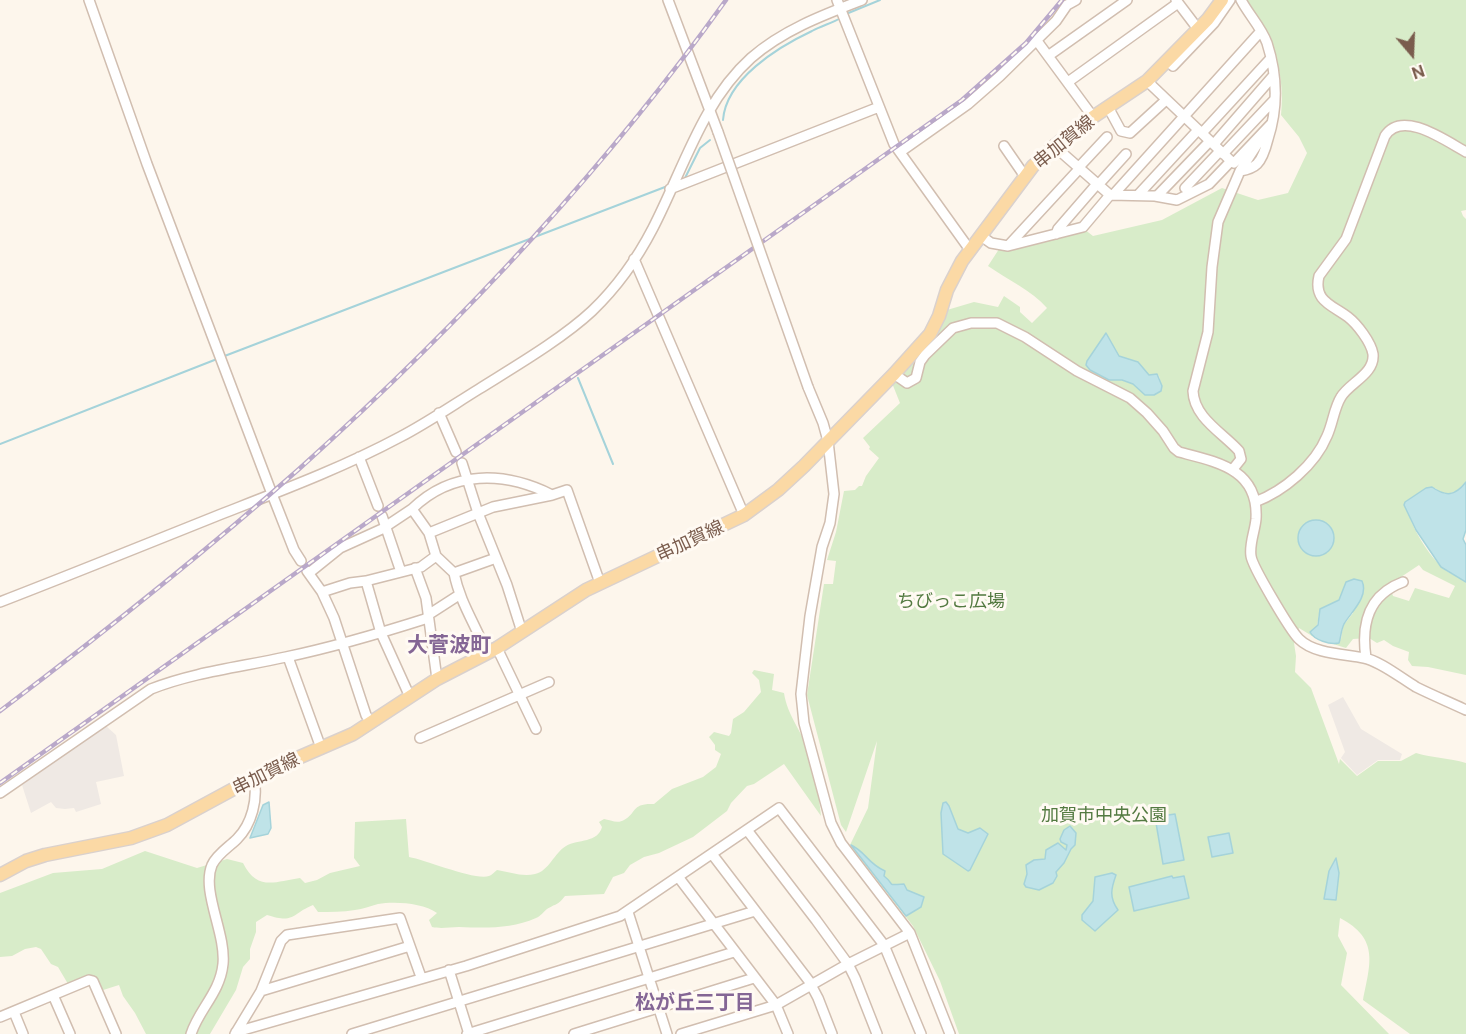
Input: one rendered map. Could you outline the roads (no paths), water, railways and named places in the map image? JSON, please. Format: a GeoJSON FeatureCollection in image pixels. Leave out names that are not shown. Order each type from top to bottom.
{"type":"FeatureCollection","features":[{"type":"Feature","properties":{"kind":"main road","name":"串加賀線"},"geometry":{"type":"LineString","coordinates":[[0,875],[26,861],[45,855],[147,834],[284,763],[321,748],[371,723],[437,678],[492,651],[600,583],[744,515],[778,490],[894,374],[930,334],[955,273],[1024,175],[1053,145],[1147,81],[1168,62],[1222,0]]}},
{"type":"Feature","properties":{"kind":"street"},"geometry":{"type":"LineString","coordinates":[[89,0],[147,164],[272,494],[294,550],[301,561]]}},
{"type":"Feature","properties":{"kind":"street"},"geometry":{"type":"LineString","coordinates":[[668,0],[718,132],[828,441],[834,494],[810,616],[801,708],[831,823],[841,843],[910,933],[950,1034]]}},
{"type":"Feature","properties":{"kind":"street"},"geometry":{"type":"LineString","coordinates":[[0,602],[359,457],[402,436],[497,378],[571,328],[608,294],[634,259],[653,229],[670,189],[710,110],[730,81],[753,57],[786,34],[839,4],[862,0]]}},
{"type":"Feature","properties":{"kind":"street"},"geometry":{"type":"LineString","coordinates":[[900,152],[968,104],[1037,41],[1067,5],[1076,0]]}},
{"type":"Feature","properties":{"kind":"street"},"geometry":{"type":"LineString","coordinates":[[1048,56],[1127,0]]}},
{"type":"Feature","properties":{"kind":"street"},"geometry":{"type":"LineString","coordinates":[[1168,62],[1173,66],[1214,23],[1230,0]]}},
{"type":"Feature","properties":{"kind":"street"},"geometry":{"type":"LineString","coordinates":[[1240,0],[1261,31],[1274,75],[1275,99],[1266,147],[1257,164],[1240,171]]}},
{"type":"Feature","properties":{"kind":"street"},"geometry":{"type":"LineString","coordinates":[[1068,82],[1177,1],[1198,28]]}},
{"type":"Feature","properties":{"kind":"street"},"geometry":{"type":"LineString","coordinates":[[839,4],[892,140],[970,250]]}},
{"type":"Feature","properties":{"kind":"street"},"geometry":{"type":"LineString","coordinates":[[981,236],[991,243],[1008,246],[1083,227],[1261,31]]}},
{"type":"Feature","properties":{"kind":"street"},"geometry":{"type":"LineString","coordinates":[[1037,41],[1093,117]]}},
{"type":"Feature","properties":{"kind":"street"},"geometry":{"type":"LineString","coordinates":[[1138,195],[1270,58]]}},
{"type":"Feature","properties":{"kind":"street"},"geometry":{"type":"LineString","coordinates":[[1185,188],[1274,75]]}},
{"type":"Feature","properties":{"kind":"street"},"geometry":{"type":"LineString","coordinates":[[1147,81],[1234,163],[1272,123]]}},
{"type":"Feature","properties":{"kind":"street"},"geometry":{"type":"LineString","coordinates":[[1155,196],[1275,99]]}},
{"type":"Feature","properties":{"kind":"street"},"geometry":{"type":"LineString","coordinates":[[1108,107],[1121,131],[1131,133],[1166,100]]}},
{"type":"Feature","properties":{"kind":"street"},"geometry":{"type":"LineString","coordinates":[[670,189],[879,107]]}},
{"type":"Feature","properties":{"kind":"street"},"geometry":{"type":"LineString","coordinates":[[1255,502],[1275,493],[1313,459],[1327,436],[1341,396],[1361,379],[1373,356],[1360,332],[1348,317],[1325,303],[1318,281],[1319,276],[1346,239],[1384,136],[1389,129],[1395,127],[1417,127],[1466,152]]}},
{"type":"Feature","properties":{"kind":"street"},"geometry":{"type":"LineString","coordinates":[[1233,469],[1241,459],[1239,451],[1198,411],[1193,391],[1208,332],[1212,267],[1218,222],[1240,171],[1255,150],[1261,135]]}},
{"type":"Feature","properties":{"kind":"street"},"geometry":{"type":"LineString","coordinates":[[1008,246],[1107,136]]}},
{"type":"Feature","properties":{"kind":"street"},"geometry":{"type":"LineString","coordinates":[[1053,145],[1112,195],[1155,196],[1178,200],[1209,184],[1231,161]]}},
{"type":"Feature","properties":{"kind":"street"},"geometry":{"type":"LineString","coordinates":[[1004,146],[1024,175]]}},
{"type":"Feature","properties":{"kind":"street"},"geometry":{"type":"LineString","coordinates":[[1056,234],[1126,154]]}},
{"type":"Feature","properties":{"kind":"street"},"geometry":{"type":"LineString","coordinates":[[1148,156],[1162,169]]}},
{"type":"Feature","properties":{"kind":"street"},"geometry":{"type":"LineString","coordinates":[[634,259],[744,515]]}},
{"type":"Feature","properties":{"kind":"street"},"geometry":{"type":"LineString","coordinates":[[894,374],[907,383],[916,378],[920,362],[925,355],[953,328],[971,323],[997,323],[1025,337],[1077,371],[1130,398],[1147,412],[1179,452],[1218,462],[1233,469],[1246,484],[1255,502],[1256,519],[1251,559],[1292,631],[1300,640],[1316,648],[1366,658],[1418,688],[1466,710]]}},
{"type":"Feature","properties":{"kind":"street"},"geometry":{"type":"LineString","coordinates":[[439,413],[456,452]]}},
{"type":"Feature","properties":{"kind":"street"},"geometry":{"type":"LineString","coordinates":[[359,457],[378,506]]}},
{"type":"Feature","properties":{"kind":"street"},"geometry":{"type":"LineString","coordinates":[[462,463],[522,632]]}},
{"type":"Feature","properties":{"kind":"street"},"geometry":{"type":"LineString","coordinates":[[371,723],[366,716],[334,618],[322,592],[308,572],[340,548],[386,526],[436,490],[466,479],[493,478],[542,490],[552,495]]}},
{"type":"Feature","properties":{"kind":"street"},"geometry":{"type":"LineString","coordinates":[[429,533],[510,502],[552,495],[567,490],[600,583]]}},
{"type":"Feature","properties":{"kind":"street"},"geometry":{"type":"LineString","coordinates":[[412,509],[429,533],[436,556],[454,573],[459,595],[520,693],[536,729]]}},
{"type":"Feature","properties":{"kind":"street"},"geometry":{"type":"LineString","coordinates":[[382,516],[401,572]]}},
{"type":"Feature","properties":{"kind":"street"},"geometry":{"type":"LineString","coordinates":[[322,592],[350,583],[421,567],[436,556]]}},
{"type":"Feature","properties":{"kind":"street"},"geometry":{"type":"LineString","coordinates":[[454,573],[496,558]]}},
{"type":"Feature","properties":{"kind":"street"},"geometry":{"type":"LineString","coordinates":[[415,568],[426,598],[437,678]]}},
{"type":"Feature","properties":{"kind":"street"},"geometry":{"type":"LineString","coordinates":[[366,581],[381,633],[410,697]]}},
{"type":"Feature","properties":{"kind":"street"},"geometry":{"type":"LineString","coordinates":[[1366,658],[1364,631],[1369,612],[1386,591],[1403,582]]}},
{"type":"Feature","properties":{"kind":"street"},"geometry":{"type":"LineString","coordinates":[[0,794],[151,689],[165,683],[342,645],[428,616],[459,595]]}},
{"type":"Feature","properties":{"kind":"street"},"geometry":{"type":"LineString","coordinates":[[288,657],[321,748]]}},
{"type":"Feature","properties":{"kind":"street"},"geometry":{"type":"LineString","coordinates":[[420,738],[549,682]]}},
{"type":"Feature","properties":{"kind":"street"},"geometry":{"type":"LineString","coordinates":[[190,1034],[214,996],[223,963],[220,928],[209,886],[210,873],[216,859],[247,826],[256,794],[254,779]]}},
{"type":"Feature","properties":{"kind":"street"},"geometry":{"type":"LineString","coordinates":[[236,1033],[450,970],[628,912],[779,808],[885,945],[921,1034]]}},
{"type":"Feature","properties":{"kind":"street"},"geometry":{"type":"LineString","coordinates":[[747,830],[848,964],[877,1034]]}},
{"type":"Feature","properties":{"kind":"street"},"geometry":{"type":"LineString","coordinates":[[712,854],[801,969],[811,985],[832,1034]]}},
{"type":"Feature","properties":{"kind":"street"},"geometry":{"type":"LineString","coordinates":[[679,878],[776,1005],[788,1034]]}},
{"type":"Feature","properties":{"kind":"street"},"geometry":{"type":"LineString","coordinates":[[352,1034],[755,911]]}},
{"type":"Feature","properties":{"kind":"street"},"geometry":{"type":"LineString","coordinates":[[628,912],[668,1034]]}},
{"type":"Feature","properties":{"kind":"street"},"geometry":{"type":"LineString","coordinates":[[236,1033],[261,991],[282,941],[287,935],[400,918],[421,977]]}},
{"type":"Feature","properties":{"kind":"street"},"geometry":{"type":"LineString","coordinates":[[681,1034],[776,1005],[848,964],[910,933]]}},
{"type":"Feature","properties":{"kind":"street"},"geometry":{"type":"LineString","coordinates":[[261,991],[411,946]]}},
{"type":"Feature","properties":{"kind":"street"},"geometry":{"type":"LineString","coordinates":[[450,970],[468,1034],[734,952]]}},
{"type":"Feature","properties":{"kind":"street"},"geometry":{"type":"LineString","coordinates":[[573,1034],[754,978]]}},
{"type":"Feature","properties":{"kind":"street"},"geometry":{"type":"LineString","coordinates":[[0,1017],[89,980],[93,981],[116,1034]]}},
{"type":"Feature","properties":{"kind":"street"},"geometry":{"type":"LineString","coordinates":[[53,994],[70,1034]]}},
{"type":"Feature","properties":{"kind":"street"},"geometry":{"type":"LineString","coordinates":[[14,1012],[23,1034]]}},
{"type":"Feature","properties":{"kind":"water"},"geometry":{"type":"Polygon","coordinates":[[[1106,333],[1119,356],[1138,362],[1149,375],[1157,374],[1162,386],[1161,391],[1154,395],[1145,395],[1133,384],[1122,380],[1109,380],[1090,370],[1086,365],[1087,361],[1106,333]]]}},
{"type":"Feature","properties":{"kind":"water"},"geometry":{"type":"Polygon","coordinates":[[[1466,482],[1466,530],[1463,539],[1466,545],[1466,582],[1441,567],[1416,530],[1404,505],[1426,488],[1432,487],[1450,494],[1466,482]]]}},
{"type":"Feature","properties":{"kind":"water"},"geometry":{"type":"Polygon","coordinates":[[[1316,520],[1329,525],[1334,538],[1329,551],[1316,556],[1303,551],[1298,538],[1303,525],[1316,520]]]}},
{"type":"Feature","properties":{"kind":"water"},"geometry":{"type":"Polygon","coordinates":[[[1354,579],[1362,581],[1363,593],[1344,624],[1339,643],[1319,640],[1310,632],[1318,625],[1320,609],[1339,600],[1346,582],[1354,579]]]}},
{"type":"Feature","properties":{"kind":"water"},"geometry":{"type":"Polygon","coordinates":[[[269,802],[271,828],[268,834],[250,838],[263,805],[269,802]]]}},
{"type":"Feature","properties":{"kind":"water"},"geometry":{"type":"Polygon","coordinates":[[[946,802],[958,829],[968,833],[980,828],[988,834],[968,871],[943,854],[941,813],[943,803],[946,802]]]}},
{"type":"Feature","properties":{"kind":"water"},"geometry":{"type":"Polygon","coordinates":[[[1175,814],[1184,860],[1163,864],[1155,817],[1175,814]]]}},
{"type":"Feature","properties":{"kind":"water"},"geometry":{"type":"Polygon","coordinates":[[[1070,826],[1076,833],[1075,845],[1056,872],[1057,876],[1053,883],[1039,890],[1026,887],[1024,884],[1027,874],[1026,865],[1034,860],[1045,859],[1046,850],[1058,843],[1066,850],[1067,845],[1060,839],[1064,830],[1070,826]]]}},
{"type":"Feature","properties":{"kind":"water"},"geometry":{"type":"Polygon","coordinates":[[[1229,833],[1233,853],[1212,857],[1208,837],[1229,833]]]}},
{"type":"Feature","properties":{"kind":"water"},"geometry":{"type":"Polygon","coordinates":[[[851,845],[874,865],[885,871],[884,876],[891,884],[904,884],[907,890],[924,897],[921,907],[906,916],[851,845]]]}},
{"type":"Feature","properties":{"kind":"water"},"geometry":{"type":"Polygon","coordinates":[[[1336,858],[1339,873],[1336,900],[1324,899],[1329,871],[1336,858]]]}},
{"type":"Feature","properties":{"kind":"water"},"geometry":{"type":"Polygon","coordinates":[[[1112,873],[1116,875],[1112,897],[1118,910],[1095,931],[1082,920],[1082,915],[1093,901],[1095,877],[1112,873]]]}},
{"type":"Feature","properties":{"kind":"water"},"geometry":{"type":"Polygon","coordinates":[[[1172,876],[1173,878],[1184,876],[1189,898],[1134,911],[1129,887],[1172,876]]]}},
{"type":"Feature","properties":{"kind":"waterway"},"geometry":{"type":"LineString","coordinates":[[846,14],[880,0]]}},
{"type":"Feature","properties":{"kind":"waterway"},"geometry":{"type":"LineString","coordinates":[[723,120],[726,105],[733,91],[756,66],[784,46],[841,18]]}},
{"type":"Feature","properties":{"kind":"waterway"},"geometry":{"type":"LineString","coordinates":[[684,180],[700,148],[710,140]]}},
{"type":"Feature","properties":{"kind":"waterway"},"geometry":{"type":"LineString","coordinates":[[222,357],[665,187]]}},
{"type":"Feature","properties":{"kind":"waterway"},"geometry":{"type":"LineString","coordinates":[[0,444],[217,359]]}},
{"type":"Feature","properties":{"kind":"waterway"},"geometry":{"type":"LineString","coordinates":[[578,378],[613,464]]}},
{"type":"Feature","properties":{"kind":"railway"},"geometry":{"type":"LineString","coordinates":[[0,711],[226,532],[299,469],[415,360],[471,304],[578,187],[679,64],[726,0]]}},
{"type":"Feature","properties":{"kind":"railway"},"geometry":{"type":"LineString","coordinates":[[0,783],[962,100],[1026,43],[1062,0]]}},
{"type":"Feature","properties":{"kind":"district","name":"大菅波町"},"geometry":{"type":"Point","coordinates":[449,646]}},
{"type":"Feature","properties":{"kind":"district","name":"松が丘三丁目"},"geometry":{"type":"Point","coordinates":[695,1003]}},
{"type":"Feature","properties":{"kind":"park label","name":"ちびっこ広場"},"geometry":{"type":"Point","coordinates":[951,601]}},
{"type":"Feature","properties":{"kind":"park label","name":"加賀市中央公園"},"geometry":{"type":"Point","coordinates":[1104,815]}}]}
